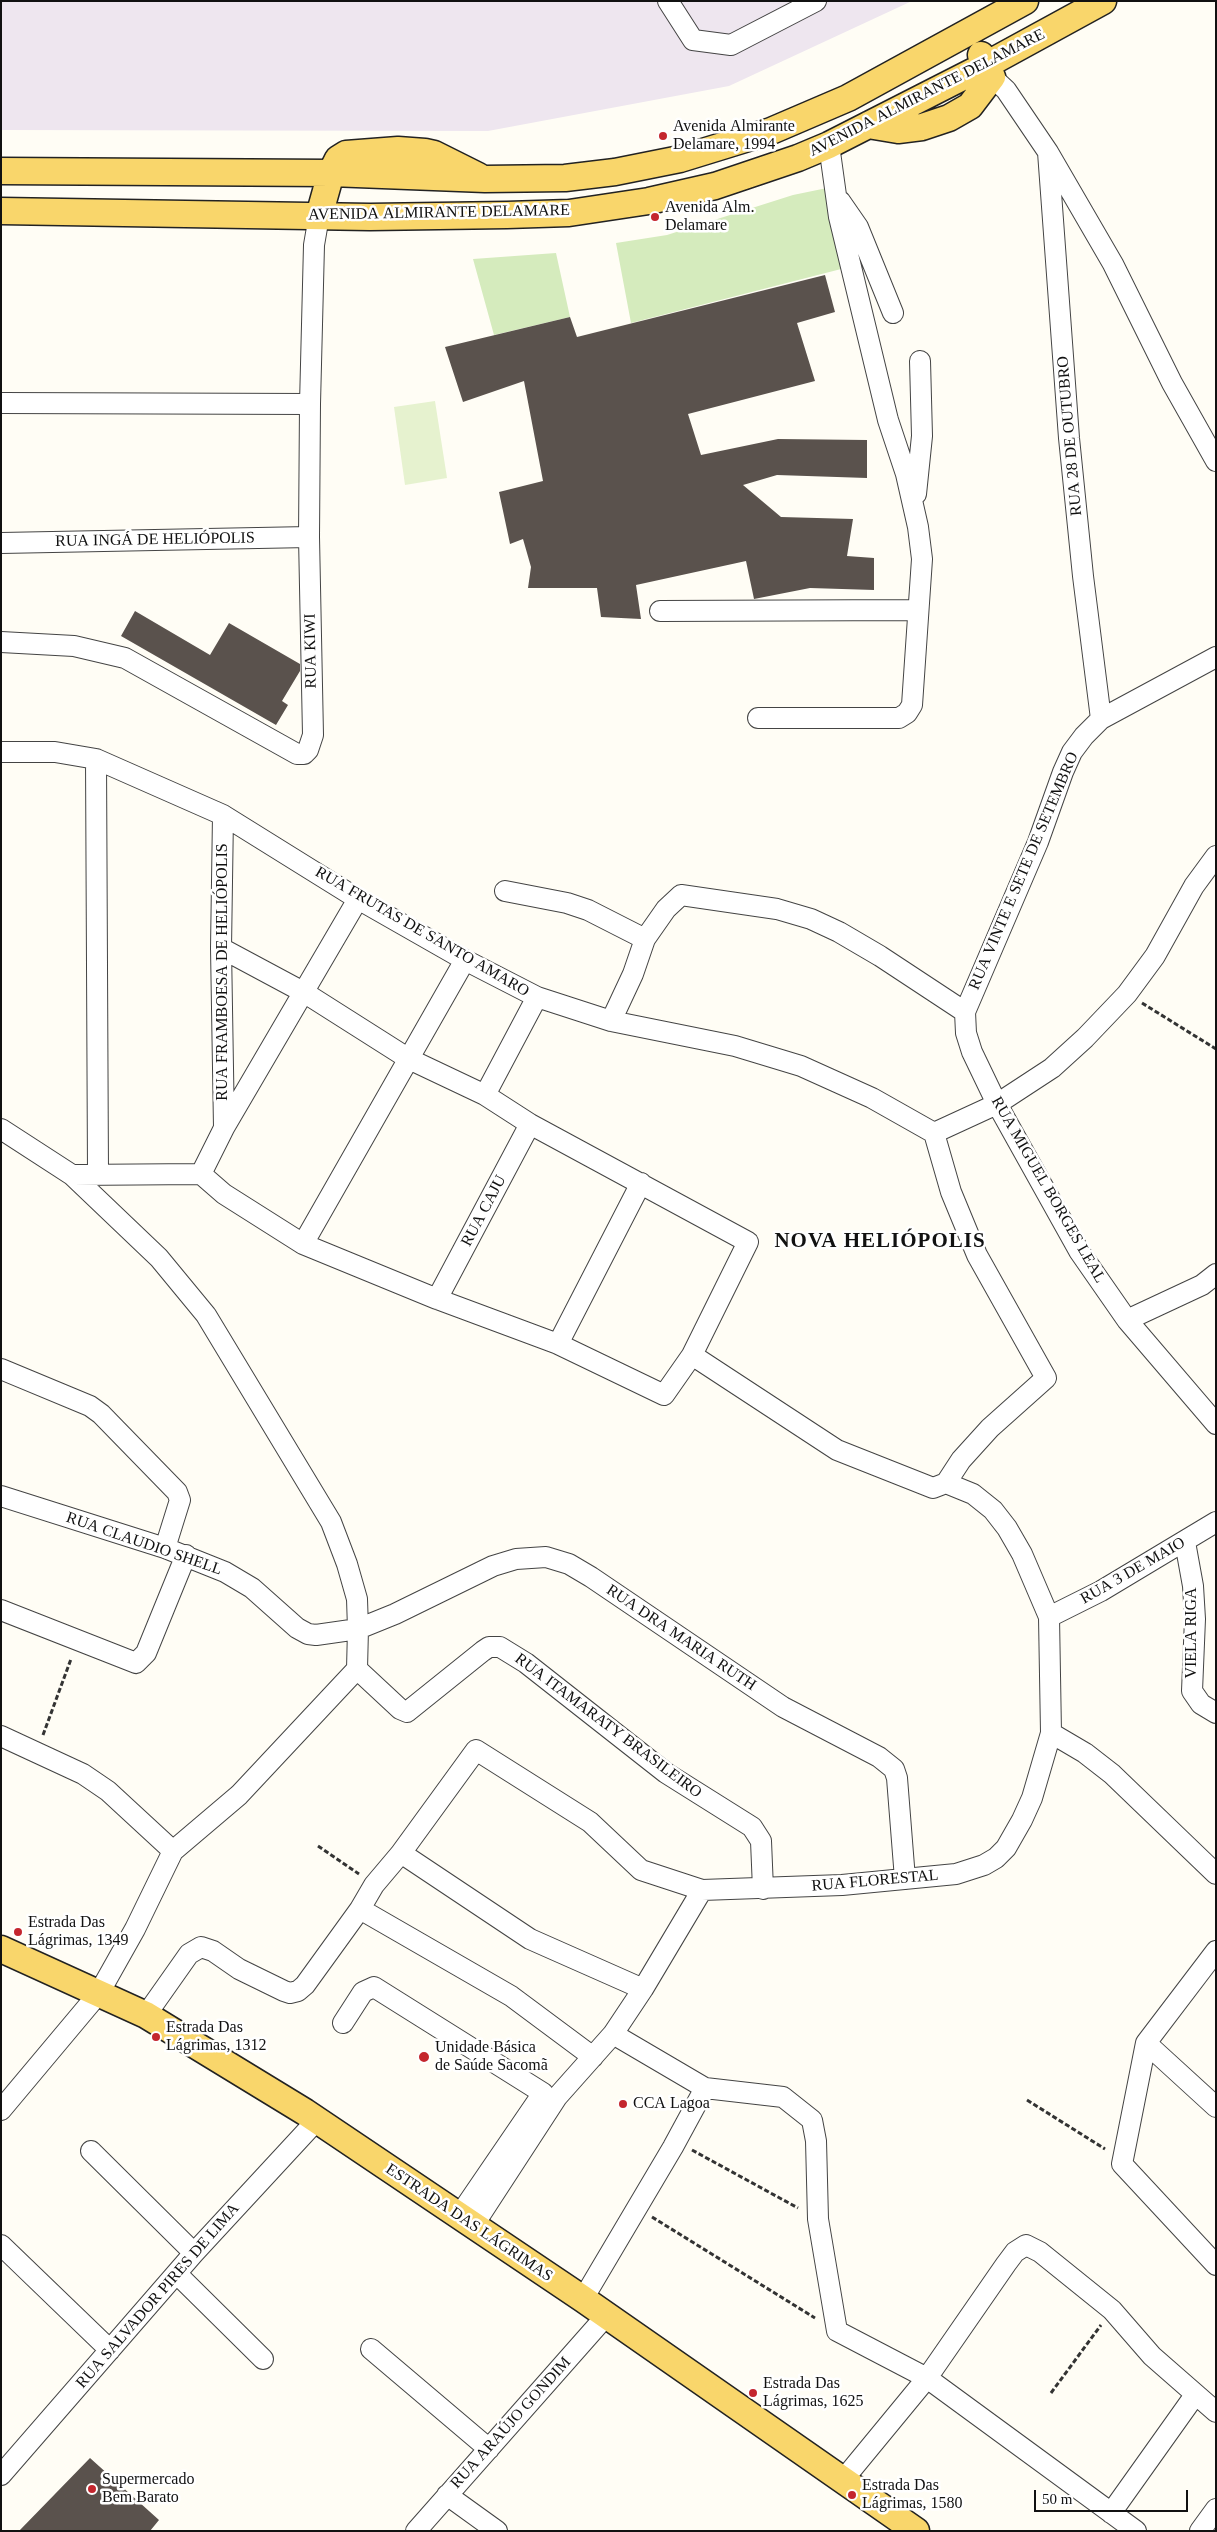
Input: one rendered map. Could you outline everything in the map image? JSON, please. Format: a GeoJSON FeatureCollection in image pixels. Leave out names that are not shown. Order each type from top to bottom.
{"type":"FeatureCollection","features":[{"type":"Feature","properties":{"kind":"main road","name":"AVENIDA ALMIRANTE DELAMARE"},"geometry":{"type":"LineString","coordinates":[[331,173],[338,159],[346,154],[398,150],[434,154],[485,179],[565,178],[607,173],[680,159],[771,131],[848,98],[1026,1]]}},
{"type":"Feature","properties":{"kind":"main road","name":"AVENIDA ALMIRANTE DELAMARE"},"geometry":{"type":"LineString","coordinates":[[1,210],[319,216],[507,215],[578,211],[650,201],[714,186],[798,158],[989,71],[1103,1]]}},
{"type":"Feature","properties":{"kind":"main road"},"geometry":{"type":"LineString","coordinates":[[968,33],[989,71]]}},
{"type":"Feature","properties":{"kind":"main road"},"geometry":{"type":"LineString","coordinates":[[1,171],[331,173],[319,216]]}},
{"type":"Feature","properties":{"kind":"main road","name":"ESTRADA DAS LÁGRIMAS"},"geometry":{"type":"LineString","coordinates":[[1,1949],[146,2015],[317,2120],[583,2299],[916,2531]]}},
{"type":"Feature","properties":{"kind":"street"},"geometry":{"type":"LineString","coordinates":[[668,1],[693,40],[731,45],[816,1]]}},
{"type":"Feature","properties":{"kind":"street"},"geometry":{"type":"LineString","coordinates":[[989,71],[1006,90],[1048,152],[1113,264],[1172,384],[1216,461]]}},
{"type":"Feature","properties":{"kind":"street"},"geometry":{"type":"LineString","coordinates":[[758,718],[899,718],[907,713],[912,705],[917,610],[922,559],[914,509],[895,440],[836,195],[829,144]]}},
{"type":"Feature","properties":{"kind":"street","name":"RUA 28 DE OUTUBRO"},"geometry":{"type":"LineString","coordinates":[[1048,152],[1069,438],[1082,576],[1101,719]]}},
{"type":"Feature","properties":{"kind":"street"},"geometry":{"type":"LineString","coordinates":[[836,195],[858,227],[893,313]]}},
{"type":"Feature","properties":{"kind":"street","name":"RUA KIWI"},"geometry":{"type":"LineString","coordinates":[[1,642],[74,646],[125,658],[297,754],[304,754],[312,744],[309,537],[310,404],[314,244],[319,216]]}},
{"type":"Feature","properties":{"kind":"street"},"geometry":{"type":"LineString","coordinates":[[914,509],[922,436],[920,361]]}},
{"type":"Feature","properties":{"kind":"street"},"geometry":{"type":"LineString","coordinates":[[1,403],[310,404]]}},
{"type":"Feature","properties":{"kind":"street"},"geometry":{"type":"LineString","coordinates":[[895,440],[922,436]]}},
{"type":"Feature","properties":{"kind":"street","name":"RUA INGÁ DE HELIÓPOLIS"},"geometry":{"type":"LineString","coordinates":[[1,543],[309,537]]}},
{"type":"Feature","properties":{"kind":"street"},"geometry":{"type":"LineString","coordinates":[[660,611],[917,610]]}},
{"type":"Feature","properties":{"kind":"street","name":"RUA VINTE E SETE DE SETEMBRO"},"geometry":{"type":"LineString","coordinates":[[965,1012],[1038,842],[1072,752],[1084,736],[1101,719],[1216,657]]}},
{"type":"Feature","properties":{"kind":"street"},"geometry":{"type":"LineString","coordinates":[[1,754],[55,752],[96,759],[98,1173]]}},
{"type":"Feature","properties":{"kind":"street","name":"RUA FRUTAS DE SANTO AMARO"},"geometry":{"type":"LineString","coordinates":[[96,759],[223,815],[358,899],[464,960],[537,997],[611,1021],[735,1046],[801,1066],[872,1098],[934,1133]]}},
{"type":"Feature","properties":{"kind":"street","name":"RUA FRAMBOESA DE HELIÓPOLIS"},"geometry":{"type":"LineString","coordinates":[[223,815],[221,948],[224,1128]]}},
{"type":"Feature","properties":{"kind":"street"},"geometry":{"type":"LineString","coordinates":[[939,1485],[990,1428],[1046,1378],[977,1255],[951,1192],[934,1133],[997,1104],[1052,1068],[1085,1038],[1127,994],[1155,956],[1194,886],[1216,856]]}},
{"type":"Feature","properties":{"kind":"street"},"geometry":{"type":"LineString","coordinates":[[505,891],[581,908],[645,939]]}},
{"type":"Feature","properties":{"kind":"street"},"geometry":{"type":"LineString","coordinates":[[611,1021],[633,974],[645,939],[666,909],[681,895],[777,909],[811,919],[839,932],[880,956],[965,1012]]}},
{"type":"Feature","properties":{"kind":"street"},"geometry":{"type":"LineString","coordinates":[[201,1174],[224,1128],[305,993],[358,899]]}},
{"type":"Feature","properties":{"kind":"street"},"geometry":{"type":"LineString","coordinates":[[72,1175],[98,1173],[201,1174],[224,1194],[303,1244],[436,1299],[558,1344],[664,1395],[692,1355],[748,1242],[530,1124],[486,1095],[409,1060],[305,993],[221,948]]}},
{"type":"Feature","properties":{"kind":"street"},"geometry":{"type":"LineString","coordinates":[[303,1244],[464,960]]}},
{"type":"Feature","properties":{"kind":"street"},"geometry":{"type":"LineString","coordinates":[[486,1095],[537,997]]}},
{"type":"Feature","properties":{"kind":"street","name":"RUA MIGUEL BORGES LEAL"},"geometry":{"type":"LineString","coordinates":[[965,1012],[966,1033],[972,1052],[997,1104],[1079,1251],[1127,1320],[1216,1424]]}},
{"type":"Feature","properties":{"kind":"street","name":"RUA CAJU"},"geometry":{"type":"LineString","coordinates":[[436,1299],[530,1124]]}},
{"type":"Feature","properties":{"kind":"street"},"geometry":{"type":"LineString","coordinates":[[1,1129],[72,1175],[159,1258],[206,1315],[331,1522],[347,1564],[357,1599],[358,1629],[357,1669],[239,1795],[173,1851],[135,1929],[99,1993],[1,2110]]}},
{"type":"Feature","properties":{"kind":"street"},"geometry":{"type":"LineString","coordinates":[[558,1344],[642,1183]]}},
{"type":"Feature","properties":{"kind":"street"},"geometry":{"type":"LineString","coordinates":[[1127,1320],[1202,1285],[1216,1274]]}},
{"type":"Feature","properties":{"kind":"street","name":"RUA FLORESTAL"},"geometry":{"type":"LineString","coordinates":[[401,1853],[476,1750],[590,1822],[641,1870],[702,1890],[842,1886],[956,1874],[996,1858],[1006,1848],[1032,1798],[1051,1734],[1049,1617],[1022,1554],[993,1510],[973,1494],[939,1485],[837,1450],[692,1355]]}},
{"type":"Feature","properties":{"kind":"street"},"geometry":{"type":"LineString","coordinates":[[1,1369],[90,1406],[101,1414],[177,1492],[180,1500],[165,1548]]}},
{"type":"Feature","properties":{"kind":"street","name":"RUA CLAUDIO SHELL"},"geometry":{"type":"LineString","coordinates":[[1,1496],[165,1548],[225,1572],[252,1588],[308,1634],[316,1635],[358,1629]]}},
{"type":"Feature","properties":{"kind":"street","name":"RUA 3 DE MAIO"},"geometry":{"type":"LineString","coordinates":[[1049,1617],[1101,1590],[1216,1522]]}},
{"type":"Feature","properties":{"kind":"street","name":"VIELA RIGA"},"geometry":{"type":"LineString","coordinates":[[1185,1542],[1193,1586],[1195,1619],[1192,1691],[1201,1704],[1216,1713]]}},
{"type":"Feature","properties":{"kind":"street"},"geometry":{"type":"LineString","coordinates":[[1,1610],[132,1662],[139,1662],[146,1653],[186,1556]]}},
{"type":"Feature","properties":{"kind":"street","name":"RUA DRA MARIA RUTH"},"geometry":{"type":"LineString","coordinates":[[358,1629],[395,1614],[493,1566],[516,1559],[546,1557],[569,1564],[783,1708],[879,1757],[894,1769],[897,1778],[905,1879]]}},
{"type":"Feature","properties":{"kind":"street","name":"RUA ITAMARATY BRASILEIRO"},"geometry":{"type":"LineString","coordinates":[[357,1669],[400,1709],[407,1712],[483,1651],[489,1647],[500,1647],[526,1663],[666,1773],[752,1827],[761,1842],[762,1889]]}},
{"type":"Feature","properties":{"kind":"street"},"geometry":{"type":"LineString","coordinates":[[1051,1734],[1085,1753],[1112,1774],[1216,1874]]}},
{"type":"Feature","properties":{"kind":"street"},"geometry":{"type":"LineString","coordinates":[[1,1736],[84,1774],[108,1791],[173,1851]]}},
{"type":"Feature","properties":{"kind":"street"},"geometry":{"type":"LineString","coordinates":[[146,2015],[189,1954],[201,1947],[213,1951],[239,1968],[284,1991],[290,1993],[298,1991],[305,1985],[360,1909],[374,1885],[401,1853],[530,1938],[643,1989]]}},
{"type":"Feature","properties":{"kind":"street"},"geometry":{"type":"LineString","coordinates":[[466,2221],[557,2097],[613,2034],[643,1989],[702,1890]]}},
{"type":"Feature","properties":{"kind":"street"},"geometry":{"type":"LineString","coordinates":[[360,1909],[511,1996],[593,2057]]}},
{"type":"Feature","properties":{"kind":"street"},"geometry":{"type":"LineString","coordinates":[[1216,1951],[1146,2043],[1122,2164],[1216,2265]]}},
{"type":"Feature","properties":{"kind":"street"},"geometry":{"type":"LineString","coordinates":[[343,2023],[363,1992],[374,1987],[543,2093],[466,2221]]}},
{"type":"Feature","properties":{"kind":"street"},"geometry":{"type":"LineString","coordinates":[[613,2034],[705,2088],[783,2097],[812,2120],[816,2141],[818,2219],[837,2331],[927,2378],[1136,2531]]}},
{"type":"Feature","properties":{"kind":"street"},"geometry":{"type":"LineString","coordinates":[[1146,2043],[1216,2107]]}},
{"type":"Feature","properties":{"kind":"street"},"geometry":{"type":"LineString","coordinates":[[583,2299],[705,2088]]}},
{"type":"Feature","properties":{"kind":"street","name":"RUA SALVADOR PIRES DE LIMA"},"geometry":{"type":"LineString","coordinates":[[1,2475],[194,2253],[317,2120]]}},
{"type":"Feature","properties":{"kind":"street"},"geometry":{"type":"LineString","coordinates":[[91,2151],[194,2253]]}},
{"type":"Feature","properties":{"kind":"street"},"geometry":{"type":"LineString","coordinates":[[1,2246],[110,2350]]}},
{"type":"Feature","properties":{"kind":"street"},"geometry":{"type":"LineString","coordinates":[[843,2480],[927,2378],[1006,2264],[1023,2246],[1032,2247],[1112,2310],[1152,2356],[1216,2412]]}},
{"type":"Feature","properties":{"kind":"street"},"geometry":{"type":"LineString","coordinates":[[177,2274],[263,2359]]}},
{"type":"Feature","properties":{"kind":"street","name":"RUA ARAÚJO GONDIM"},"geometry":{"type":"LineString","coordinates":[[416,2531],[606,2316]]}},
{"type":"Feature","properties":{"kind":"street"},"geometry":{"type":"LineString","coordinates":[[371,2349],[488,2449]]}},
{"type":"Feature","properties":{"kind":"street"},"geometry":{"type":"LineString","coordinates":[[1111,2513],[1195,2395]]}},
{"type":"Feature","properties":{"kind":"street"},"geometry":{"type":"LineString","coordinates":[[447,2495],[497,2531]]}},
{"type":"Feature","properties":{"kind":"street"},"geometry":{"type":"LineString","coordinates":[[1200,2531],[1216,2509]]}},
{"type":"Feature","properties":{"kind":"path"},"geometry":{"type":"LineString","coordinates":[[1127,994],[1216,1049]]}},
{"type":"Feature","properties":{"kind":"path"},"geometry":{"type":"LineString","coordinates":[[36,1752],[78,1641]]}},
{"type":"Feature","properties":{"kind":"path"},"geometry":{"type":"LineString","coordinates":[[318,1846],[374,1885]]}},
{"type":"Feature","properties":{"kind":"path"},"geometry":{"type":"LineString","coordinates":[[1027,2100],[1098,2143],[1122,2164]]}},
{"type":"Feature","properties":{"kind":"path"},"geometry":{"type":"LineString","coordinates":[[676,2141],[818,2219]]}},
{"type":"Feature","properties":{"kind":"path"},"geometry":{"type":"LineString","coordinates":[[637,2208],[837,2331]]}},
{"type":"Feature","properties":{"kind":"path"},"geometry":{"type":"LineString","coordinates":[[1051,2393],[1112,2310]]}},
{"type":"Feature","properties":{"kind":"shaded area"},"geometry":{"type":"Polygon","coordinates":[[[1,1],[912,1],[729,86],[488,131],[1,130],[1,1]]]}},
{"type":"Feature","properties":{"kind":"green space"},"geometry":{"type":"Polygon","coordinates":[[[827,188],[845,268],[631,323],[616,243],[667,235],[793,195],[827,188]]]}},
{"type":"Feature","properties":{"kind":"green space"},"geometry":{"type":"Polygon","coordinates":[[[556,253],[570,317],[494,335],[473,259],[556,253]]]}},
{"type":"Feature","properties":{"kind":"green space"},"geometry":{"type":"Polygon","coordinates":[[[435,401],[447,478],[405,485],[394,407],[435,401]]]}},
{"type":"Feature","properties":{"kind":"building"},"geometry":{"type":"Polygon","coordinates":[[[825,275],[835,312],[797,323],[815,381],[688,414],[701,455],[778,439],[867,440],[867,478],[777,475],[743,485],[781,517],[853,519],[847,556],[874,558],[874,590],[810,588],[754,599],[746,561],[636,585],[641,619],[601,617],[597,588],[528,588],[531,567],[523,539],[510,544],[499,492],[543,481],[524,381],[463,402],[445,347],[570,317],[577,337],[825,275]]]}},
{"type":"Feature","properties":{"kind":"building"},"geometry":{"type":"Polygon","coordinates":[[[135,611],[210,655],[229,623],[300,664],[300,671],[282,701],[288,705],[276,725],[121,636],[135,611]]]}},
{"type":"Feature","properties":{"kind":"building","name":"Supermercado Bem Barato"},"geometry":{"type":"Polygon","coordinates":[[[90,2458],[159,2520],[150,2531],[19,2531],[90,2458]]]}},
{"type":"Feature","properties":{"kind":"place","name":"Avenida Almirante Delamare, 1994"},"geometry":{"type":"Point","coordinates":[663,136]}},
{"type":"Feature","properties":{"kind":"place","name":"Avenida Alm. Delamare"},"geometry":{"type":"Point","coordinates":[655,217]}},
{"type":"Feature","properties":{"kind":"place","name":"Estrada Das Lágrimas, 1349"},"geometry":{"type":"Point","coordinates":[18,1932]}},
{"type":"Feature","properties":{"kind":"place","name":"Estrada Das Lágrimas, 1312"},"geometry":{"type":"Point","coordinates":[156,2037]}},
{"type":"Feature","properties":{"kind":"place","name":"Unidade Básica de Saúde Sacomã"},"geometry":{"type":"Point","coordinates":[424,2057]}},
{"type":"Feature","properties":{"kind":"place","name":"CCA Lagoa"},"geometry":{"type":"Point","coordinates":[623,2104]}},
{"type":"Feature","properties":{"kind":"place","name":"Estrada Das Lágrimas, 1625"},"geometry":{"type":"Point","coordinates":[753,2393]}},
{"type":"Feature","properties":{"kind":"place","name":"Supermercado Bem Barato"},"geometry":{"type":"Point","coordinates":[92,2489]}},
{"type":"Feature","properties":{"kind":"place","name":"Estrada Das Lágrimas, 1580"},"geometry":{"type":"Point","coordinates":[852,2495]}},
{"type":"Feature","properties":{"kind":"district","name":"NOVA HELIÓPOLIS"},"geometry":{"type":"Point","coordinates":[880,1242]}}]}
